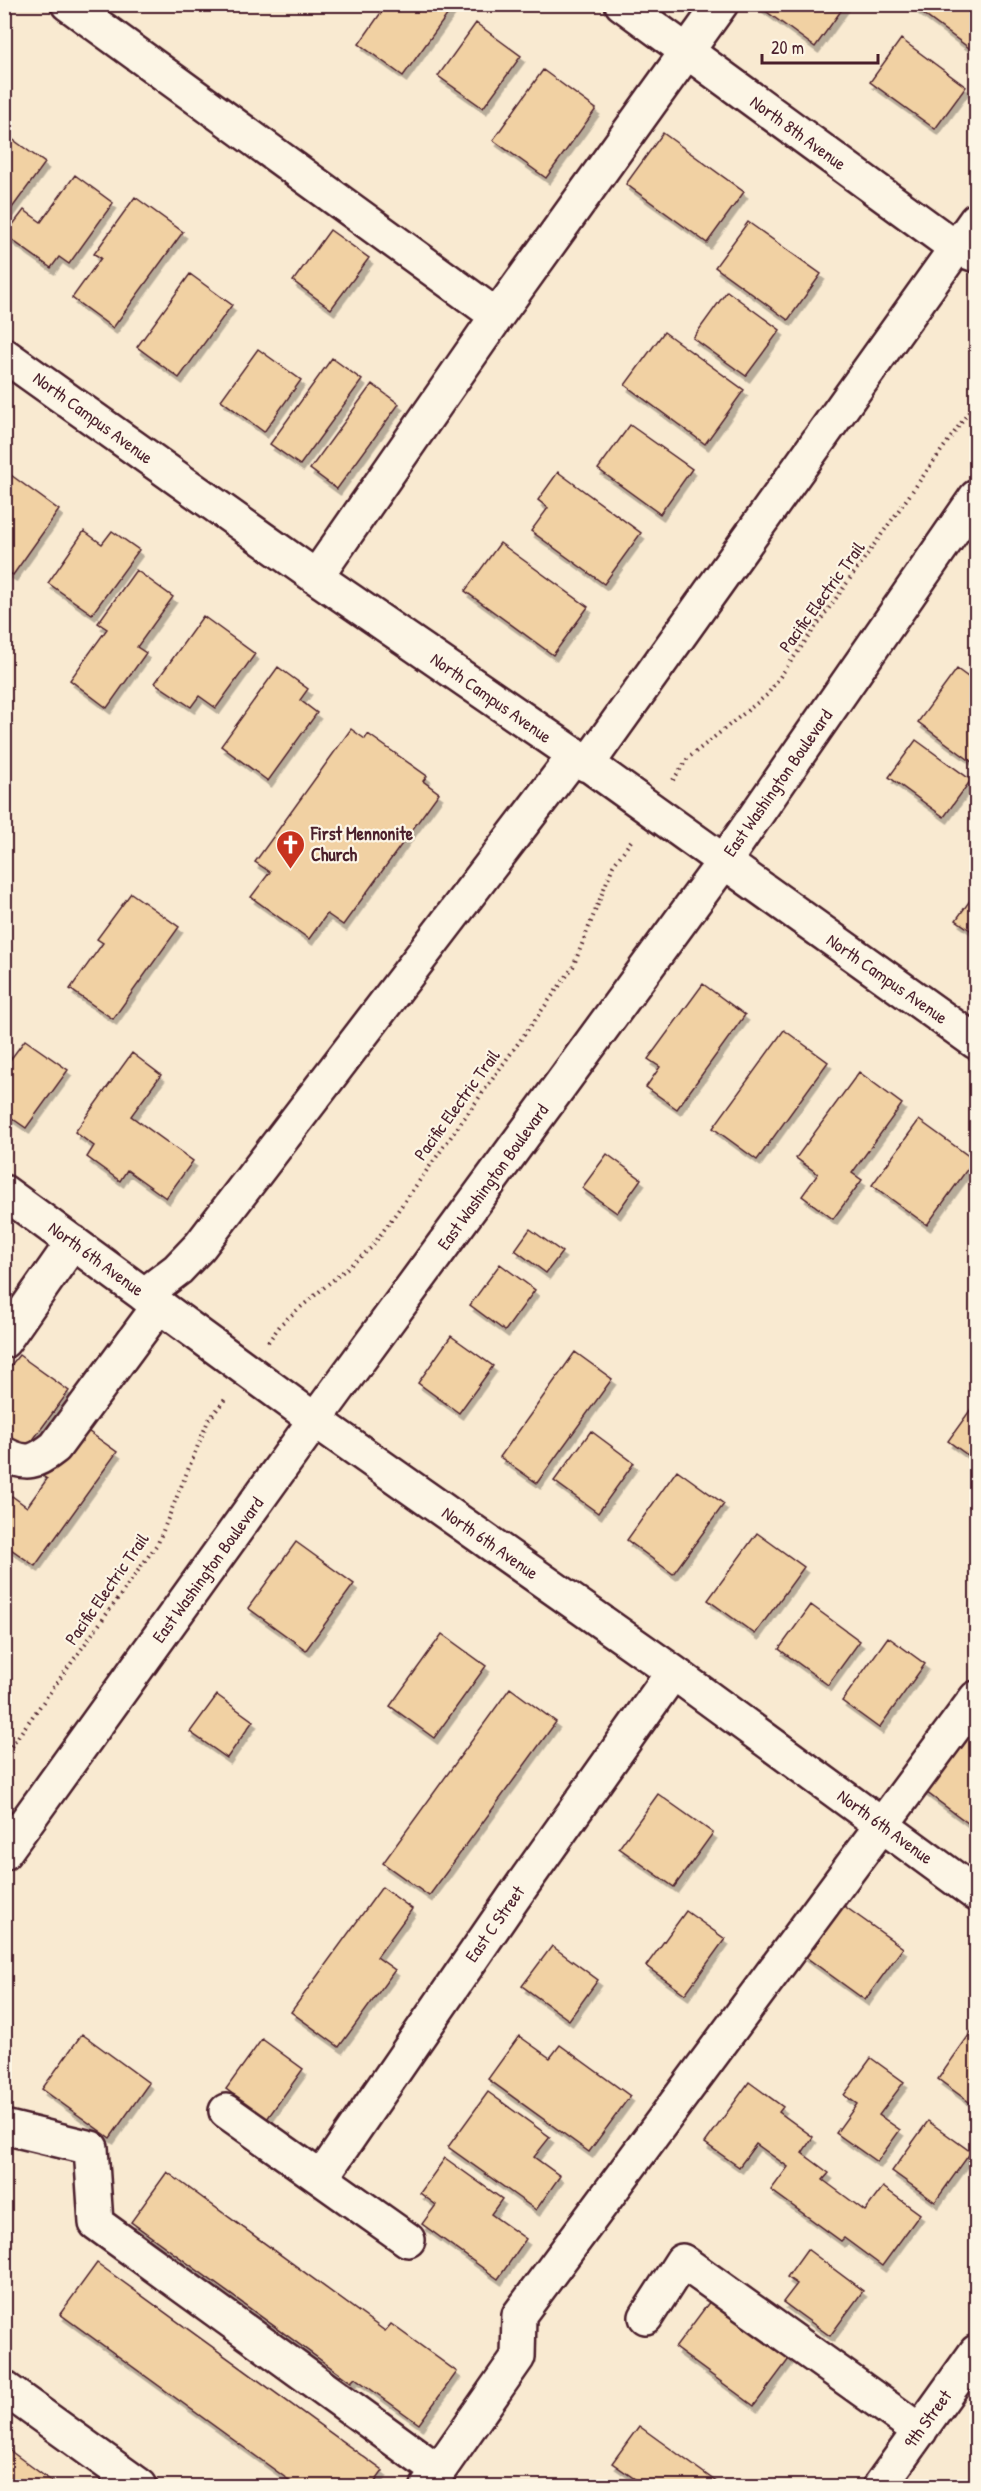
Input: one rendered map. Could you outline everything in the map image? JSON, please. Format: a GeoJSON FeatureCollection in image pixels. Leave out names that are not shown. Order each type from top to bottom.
{"type":"FeatureCollection","features":[{"type":"Feature","properties":{"kind":"street"},"geometry":{"type":"LineString","coordinates":[[68,4],[497,316]]}},
{"type":"Feature","properties":{"kind":"street","name":"North 8th Avenue"},"geometry":{"type":"LineString","coordinates":[[622,4],[966,252]]}},
{"type":"Feature","properties":{"kind":"street"},"geometry":{"type":"LineString","coordinates":[[316,577],[497,316],[721,4]]}},
{"type":"Feature","properties":{"kind":"street"},"geometry":{"type":"LineString","coordinates":[[4,1454],[18,1461],[38,1460],[55,1447],[152,1300],[200,1246],[581,760],[966,252],[976,220]]}},
{"type":"Feature","properties":{"kind":"street","name":"North Campus Avenue"},"geometry":{"type":"LineString","coordinates":[[7,363],[581,760],[976,1042]]}},
{"type":"Feature","properties":{"kind":"street","name":"East Washington Boulevard"},"geometry":{"type":"LineString","coordinates":[[4,1853],[315,1420],[723,863],[976,497]]}},
{"type":"Feature","properties":{"kind":"street","name":"North 6th Avenue"},"geometry":{"type":"LineString","coordinates":[[4,1192],[315,1420],[673,1672],[976,1894]]}},
{"type":"Feature","properties":{"kind":"street"},"geometry":{"type":"LineString","coordinates":[[4,1341],[73,1242]]}},
{"type":"Feature","properties":{"kind":"street","name":"East C Street"},"geometry":{"type":"LineString","coordinates":[[321,2178],[514,1897],[673,1672]]}},
{"type":"Feature","properties":{"kind":"street"},"geometry":{"type":"LineString","coordinates":[[4,2127],[91,2148],[96,2223],[433,2479],[518,2356],[519,2315],[976,1698]]}},
{"type":"Feature","properties":{"kind":"street"},"geometry":{"type":"LineString","coordinates":[[226,2111],[408,2240]]}},
{"type":"Feature","properties":{"kind":"street"},"geometry":{"type":"LineString","coordinates":[[646,2317],[682,2261],[920,2430]]}},
{"type":"Feature","properties":{"kind":"street","name":"9th Street"},"geometry":{"type":"LineString","coordinates":[[880,2487],[976,2352]]}},
{"type":"Feature","properties":{"kind":"street"},"geometry":{"type":"LineString","coordinates":[[4,2388],[140,2487]]}},
{"type":"Feature","properties":{"kind":"path","name":"Pacific Electric Trail"},"geometry":{"type":"LineString","coordinates":[[667,788],[688,758],[767,695],[976,402]]}},
{"type":"Feature","properties":{"kind":"path","name":"Pacific Electric Trail"},"geometry":{"type":"LineString","coordinates":[[265,1345],[282,1323],[371,1248],[573,967],[613,866],[631,839]]}},
{"type":"Feature","properties":{"kind":"path","name":"Pacific Electric Trail"},"geometry":{"type":"LineString","coordinates":[[4,1755],[158,1543],[208,1420],[228,1395]]}},
{"type":"Feature","properties":{"kind":"building"},"geometry":{"type":"Polygon","coordinates":[[[387,4],[449,4],[453,7],[403,76],[359,44],[387,4]]]}},
{"type":"Feature","properties":{"kind":"building"},"geometry":{"type":"Polygon","coordinates":[[[756,4],[846,4],[815,47],[756,4]]]}},
{"type":"Feature","properties":{"kind":"building"},"geometry":{"type":"Polygon","coordinates":[[[918,4],[976,4],[976,53],[915,8],[918,4]]]}},
{"type":"Feature","properties":{"kind":"building"},"geometry":{"type":"Polygon","coordinates":[[[476,23],[521,56],[483,108],[438,76],[476,23]]]}},
{"type":"Feature","properties":{"kind":"building"},"geometry":{"type":"Polygon","coordinates":[[[901,39],[966,87],[935,129],[870,82],[901,39]]]}},
{"type":"Feature","properties":{"kind":"building"},"geometry":{"type":"Polygon","coordinates":[[[543,70],[596,109],[546,178],[493,140],[543,70]]]}},
{"type":"Feature","properties":{"kind":"building"},"geometry":{"type":"Polygon","coordinates":[[[663,133],[744,192],[707,243],[626,184],[663,133]]]}},
{"type":"Feature","properties":{"kind":"building"},"geometry":{"type":"Polygon","coordinates":[[[8,136],[45,163],[4,219],[4,141],[8,136]]]}},
{"type":"Feature","properties":{"kind":"building"},"geometry":{"type":"Polygon","coordinates":[[[75,175],[113,203],[69,264],[59,257],[51,268],[5,235],[24,210],[41,222],[75,175]]]}},
{"type":"Feature","properties":{"kind":"building"},"geometry":{"type":"Polygon","coordinates":[[[135,197],[183,232],[113,328],[72,298],[101,258],[94,254],[135,197]]]}},
{"type":"Feature","properties":{"kind":"building"},"geometry":{"type":"Polygon","coordinates":[[[748,222],[821,274],[788,320],[715,267],[748,222]]]}},
{"type":"Feature","properties":{"kind":"building"},"geometry":{"type":"Polygon","coordinates":[[[330,230],[369,258],[331,309],[293,281],[330,230]]]}},
{"type":"Feature","properties":{"kind":"building"},"geometry":{"type":"Polygon","coordinates":[[[190,274],[232,305],[179,378],[137,347],[190,274]]]}},
{"type":"Feature","properties":{"kind":"building"},"geometry":{"type":"Polygon","coordinates":[[[727,291],[780,330],[746,376],[693,338],[727,291]]]}},
{"type":"Feature","properties":{"kind":"building"},"geometry":{"type":"Polygon","coordinates":[[[664,332],[744,390],[705,444],[625,385],[664,332]]]}},
{"type":"Feature","properties":{"kind":"building"},"geometry":{"type":"Polygon","coordinates":[[[258,349],[301,380],[264,432],[221,400],[258,349]]]}},
{"type":"Feature","properties":{"kind":"building"},"geometry":{"type":"Polygon","coordinates":[[[332,358],[362,380],[300,465],[270,444],[332,358]]]}},
{"type":"Feature","properties":{"kind":"building"},"geometry":{"type":"Polygon","coordinates":[[[372,384],[399,404],[337,489],[310,469],[372,384]]]}},
{"type":"Feature","properties":{"kind":"building"},"geometry":{"type":"Polygon","coordinates":[[[630,425],[692,469],[660,514],[598,469],[630,425]]]}},
{"type":"Feature","properties":{"kind":"building"},"geometry":{"type":"Polygon","coordinates":[[[4,470],[59,510],[13,575],[4,570],[4,470]]]}},
{"type":"Feature","properties":{"kind":"building"},"geometry":{"type":"Polygon","coordinates":[[[558,472],[641,533],[604,584],[531,531],[548,508],[538,500],[558,472]]]}},
{"type":"Feature","properties":{"kind":"building"},"geometry":{"type":"Polygon","coordinates":[[[84,531],[102,544],[112,531],[139,550],[92,614],[48,583],[84,531]]]}},
{"type":"Feature","properties":{"kind":"building"},"geometry":{"type":"Polygon","coordinates":[[[500,543],[588,607],[553,655],[465,591],[500,543]]]}},
{"type":"Feature","properties":{"kind":"building"},"geometry":{"type":"Polygon","coordinates":[[[136,570],[173,597],[137,647],[146,653],[107,708],[70,680],[107,629],[98,623],[136,570]]]}},
{"type":"Feature","properties":{"kind":"building"},"geometry":{"type":"Polygon","coordinates":[[[203,616],[255,654],[216,708],[199,696],[191,707],[155,683],[203,616]]]}},
{"type":"Feature","properties":{"kind":"building"},"geometry":{"type":"Polygon","coordinates":[[[278,667],[308,689],[300,700],[317,713],[268,781],[221,746],[278,667]]]}},
{"type":"Feature","properties":{"kind":"building"},"geometry":{"type":"Polygon","coordinates":[[[957,669],[976,683],[976,765],[918,722],[957,669]]]}},
{"type":"Feature","properties":{"kind":"building"},"geometry":{"type":"Polygon","coordinates":[[[351,729],[365,739],[368,734],[427,776],[423,781],[439,793],[343,925],[327,914],[309,939],[251,897],[270,872],[255,862],[351,729]]]}},
{"type":"Feature","properties":{"kind":"building"},"geometry":{"type":"Polygon","coordinates":[[[916,740],[971,780],[944,817],[889,777],[916,740]]]}},
{"type":"Feature","properties":{"kind":"building"},"geometry":{"type":"Polygon","coordinates":[[[976,892],[976,934],[956,920],[976,892]]]}},
{"type":"Feature","properties":{"kind":"building"},"geometry":{"type":"Polygon","coordinates":[[[131,893],[179,927],[113,1019],[70,989],[103,943],[97,939],[131,893]]]}},
{"type":"Feature","properties":{"kind":"building"},"geometry":{"type":"Polygon","coordinates":[[[703,984],[745,1015],[677,1109],[646,1087],[660,1067],[648,1059],[703,984]]]}},
{"type":"Feature","properties":{"kind":"building"},"geometry":{"type":"Polygon","coordinates":[[[784,1030],[828,1062],[757,1160],[713,1128],[784,1030]]]}},
{"type":"Feature","properties":{"kind":"building"},"geometry":{"type":"Polygon","coordinates":[[[25,1040],[68,1070],[26,1128],[10,1117],[4,1125],[4,1068],[25,1040]]]}},
{"type":"Feature","properties":{"kind":"building"},"geometry":{"type":"Polygon","coordinates":[[[132,1053],[161,1075],[131,1116],[193,1161],[166,1198],[127,1170],[120,1181],[87,1157],[94,1146],[75,1132],[132,1053]]]}},
{"type":"Feature","properties":{"kind":"building"},"geometry":{"type":"Polygon","coordinates":[[[859,1072],[902,1104],[852,1173],[862,1180],[833,1219],[802,1196],[818,1174],[796,1158],[859,1072]]]}},
{"type":"Feature","properties":{"kind":"building"},"geometry":{"type":"Polygon","coordinates":[[[919,1120],[974,1160],[927,1225],[872,1185],[919,1120]]]}},
{"type":"Feature","properties":{"kind":"building"},"geometry":{"type":"Polygon","coordinates":[[[607,1154],[641,1179],[617,1213],[582,1188],[607,1154]]]}},
{"type":"Feature","properties":{"kind":"building"},"geometry":{"type":"Polygon","coordinates":[[[530,1229],[562,1252],[546,1273],[515,1250],[530,1229]]]}},
{"type":"Feature","properties":{"kind":"building"},"geometry":{"type":"Polygon","coordinates":[[[500,1264],[535,1290],[505,1331],[470,1305],[500,1264]]]}},
{"type":"Feature","properties":{"kind":"building"},"geometry":{"type":"Polygon","coordinates":[[[451,1336],[493,1366],[459,1413],[418,1383],[451,1336]]]}},
{"type":"Feature","properties":{"kind":"building"},"geometry":{"type":"Polygon","coordinates":[[[575,1352],[612,1379],[537,1483],[500,1457],[575,1352]]]}},
{"type":"Feature","properties":{"kind":"building"},"geometry":{"type":"Polygon","coordinates":[[[19,1355],[69,1391],[24,1452],[4,1438],[4,1374],[19,1355]]]}},
{"type":"Feature","properties":{"kind":"building"},"geometry":{"type":"Polygon","coordinates":[[[976,1402],[976,1461],[948,1441],[976,1402]]]}},
{"type":"Feature","properties":{"kind":"building"},"geometry":{"type":"Polygon","coordinates":[[[78,1424],[117,1452],[35,1566],[4,1544],[4,1506],[12,1496],[27,1507],[47,1479],[41,1475],[78,1424]]]}},
{"type":"Feature","properties":{"kind":"building"},"geometry":{"type":"Polygon","coordinates":[[[591,1431],[634,1463],[598,1513],[554,1481],[591,1431]]]}},
{"type":"Feature","properties":{"kind":"building"},"geometry":{"type":"Polygon","coordinates":[[[677,1470],[724,1504],[673,1574],[627,1540],[677,1470]]]}},
{"type":"Feature","properties":{"kind":"building"},"geometry":{"type":"Polygon","coordinates":[[[757,1533],[804,1567],[755,1634],[708,1600],[757,1533]]]}},
{"type":"Feature","properties":{"kind":"building"},"geometry":{"type":"Polygon","coordinates":[[[296,1542],[354,1584],[306,1650],[248,1608],[296,1542]]]}},
{"type":"Feature","properties":{"kind":"building"},"geometry":{"type":"Polygon","coordinates":[[[811,1605],[860,1641],[828,1685],[779,1649],[811,1605]]]}},
{"type":"Feature","properties":{"kind":"building"},"geometry":{"type":"Polygon","coordinates":[[[442,1634],[486,1666],[434,1738],[390,1706],[442,1634]]]}},
{"type":"Feature","properties":{"kind":"building"},"geometry":{"type":"Polygon","coordinates":[[[888,1637],[925,1664],[879,1728],[842,1701],[888,1637]]]}},
{"type":"Feature","properties":{"kind":"building"},"geometry":{"type":"Polygon","coordinates":[[[510,1688],[556,1722],[429,1896],[383,1863],[510,1688]]]}},
{"type":"Feature","properties":{"kind":"building"},"geometry":{"type":"Polygon","coordinates":[[[217,1695],[253,1721],[227,1758],[190,1732],[217,1695]]]}},
{"type":"Feature","properties":{"kind":"building"},"geometry":{"type":"Polygon","coordinates":[[[976,1720],[976,1829],[922,1789],[976,1720]]]}},
{"type":"Feature","properties":{"kind":"building"},"geometry":{"type":"Polygon","coordinates":[[[658,1794],[713,1833],[674,1887],[619,1848],[658,1794]]]}},
{"type":"Feature","properties":{"kind":"building"},"geometry":{"type":"Polygon","coordinates":[[[382,1887],[412,1909],[377,1957],[395,1970],[339,2047],[291,2012],[382,1887]]]}},
{"type":"Feature","properties":{"kind":"building"},"geometry":{"type":"Polygon","coordinates":[[[840,1903],[903,1948],[865,2000],[803,1955],[840,1903]]]}},
{"type":"Feature","properties":{"kind":"building"},"geometry":{"type":"Polygon","coordinates":[[[686,1911],[725,1939],[685,1994],[646,1966],[686,1911]]]}},
{"type":"Feature","properties":{"kind":"building"},"geometry":{"type":"Polygon","coordinates":[[[552,1946],[598,1980],[569,2020],[522,1986],[552,1946]]]}},
{"type":"Feature","properties":{"kind":"building"},"geometry":{"type":"Polygon","coordinates":[[[976,2025],[976,2107],[938,2079],[976,2025]]]}},
{"type":"Feature","properties":{"kind":"building"},"geometry":{"type":"Polygon","coordinates":[[[82,2034],[149,2083],[110,2138],[42,2089],[82,2034]]]}},
{"type":"Feature","properties":{"kind":"building"},"geometry":{"type":"Polygon","coordinates":[[[519,2036],[550,2058],[560,2045],[630,2096],[589,2152],[488,2079],[519,2036]]]}},
{"type":"Feature","properties":{"kind":"building"},"geometry":{"type":"Polygon","coordinates":[[[262,2039],[303,2069],[267,2119],[226,2089],[262,2039]]]}},
{"type":"Feature","properties":{"kind":"building"},"geometry":{"type":"Polygon","coordinates":[[[871,2058],[904,2082],[879,2115],[900,2130],[877,2162],[836,2133],[857,2104],[844,2095],[871,2058]]]}},
{"type":"Feature","properties":{"kind":"building"},"geometry":{"type":"Polygon","coordinates":[[[749,2082],[783,2107],[779,2112],[813,2137],[802,2153],[829,2173],[823,2180],[865,2211],[883,2187],[920,2214],[882,2266],[844,2238],[841,2241],[771,2190],[788,2167],[756,2144],[739,2167],[705,2143],[749,2082]]]}},
{"type":"Feature","properties":{"kind":"building"},"geometry":{"type":"Polygon","coordinates":[[[488,2092],[550,2137],[534,2157],[560,2176],[536,2210],[448,2147],[488,2092]]]}},
{"type":"Feature","properties":{"kind":"building"},"geometry":{"type":"Polygon","coordinates":[[[928,2121],[971,2152],[935,2202],[892,2171],[928,2121]]]}},
{"type":"Feature","properties":{"kind":"building"},"geometry":{"type":"Polygon","coordinates":[[[445,2158],[502,2199],[491,2214],[526,2239],[498,2279],[422,2224],[436,2205],[420,2193],[445,2158]]]}},
{"type":"Feature","properties":{"kind":"building"},"geometry":{"type":"Polygon","coordinates":[[[167,2172],[385,2331],[391,2324],[457,2372],[419,2424],[355,2378],[351,2382],[131,2222],[167,2172]]]}},
{"type":"Feature","properties":{"kind":"building"},"geometry":{"type":"Polygon","coordinates":[[[807,2249],[863,2291],[830,2336],[783,2302],[797,2284],[787,2277],[807,2249]]]}},
{"type":"Feature","properties":{"kind":"building"},"geometry":{"type":"Polygon","coordinates":[[[97,2263],[383,2471],[372,2486],[297,2486],[60,2314],[97,2263]]]}},
{"type":"Feature","properties":{"kind":"building"},"geometry":{"type":"Polygon","coordinates":[[[713,2297],[792,2355],[754,2406],[675,2348],[713,2297]]]}},
{"type":"Feature","properties":{"kind":"building"},"geometry":{"type":"Polygon","coordinates":[[[639,2426],[722,2486],[645,2486],[612,2463],[639,2426]]]}},
{"type":"Feature","properties":{"kind":"building"},"geometry":{"type":"Polygon","coordinates":[[[9,2450],[58,2486],[4,2486],[4,2456],[9,2450]]]}},
{"type":"Feature","properties":{"kind":"place","name":"First Mennonite Church"},"geometry":{"type":"Point","coordinates":[290,870]}}]}
